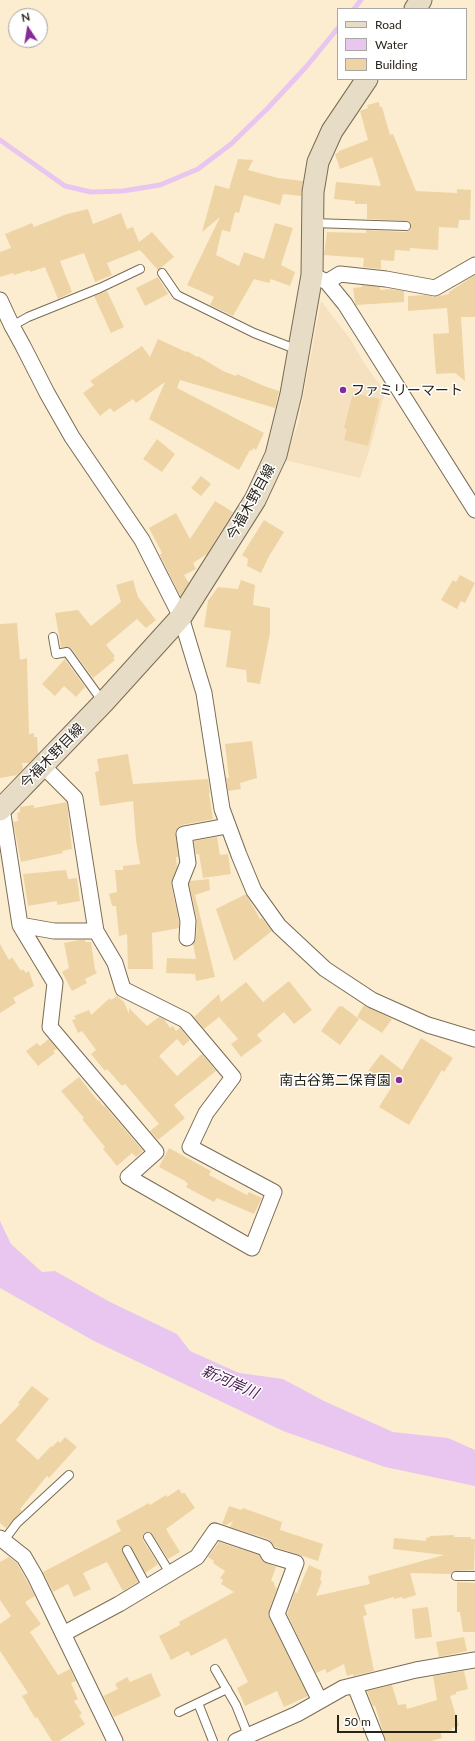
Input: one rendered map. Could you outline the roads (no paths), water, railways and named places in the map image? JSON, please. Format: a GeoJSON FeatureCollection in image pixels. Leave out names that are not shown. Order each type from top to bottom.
{"type":"FeatureCollection","features":[{"type":"Feature","properties":{"kind":"main road","name":"今福木野目線"},"geometry":{"type":"LineString","coordinates":[[1,808],[104,702],[181,617],[255,500],[276,455],[291,394],[298,350],[319,278],[312,223],[312,192],[318,162],[332,131],[366,80]]}},
{"type":"Feature","properties":{"kind":"street"},"geometry":{"type":"LineString","coordinates":[[319,278],[340,274],[386,279],[435,288],[475,265]]}},
{"type":"Feature","properties":{"kind":"street"},"geometry":{"type":"LineString","coordinates":[[319,278],[345,304],[475,510]]}},
{"type":"Feature","properties":{"kind":"street"},"geometry":{"type":"LineString","coordinates":[[2,308],[72,437],[142,540],[181,617],[204,693],[222,809],[227,826],[254,890],[279,926],[325,969],[372,1000],[428,1025],[475,1039]]}},
{"type":"Feature","properties":{"kind":"street"},"geometry":{"type":"LineString","coordinates":[[1,808],[20,925],[55,983],[50,1027],[156,1152],[128,1177],[252,1248],[274,1192],[190,1147],[206,1113],[233,1077],[185,1020],[123,989],[115,962],[96,931],[75,798],[42,765]]}},
{"type":"Feature","properties":{"kind":"street"},"geometry":{"type":"LineString","coordinates":[[187,938],[188,921],[180,883],[188,863],[184,834],[227,826]]}},
{"type":"Feature","properties":{"kind":"street"},"geometry":{"type":"LineString","coordinates":[[20,925],[54,931],[96,931]]}},
{"type":"Feature","properties":{"kind":"street"},"geometry":{"type":"LineString","coordinates":[[63,1634],[170,1574],[197,1557],[215,1531],[265,1548],[270,1555],[296,1563],[277,1614],[320,1701]]}},
{"type":"Feature","properties":{"kind":"street"},"geometry":{"type":"LineString","coordinates":[[1,1542],[24,1557],[115,1741]]}},
{"type":"Feature","properties":{"kind":"street"},"geometry":{"type":"LineString","coordinates":[[239,1740],[320,1701],[343,1688],[416,1670],[475,1660]]}},
{"type":"Feature","properties":{"kind":"street"},"geometry":{"type":"LineString","coordinates":[[355,1686],[377,1741]]}},
{"type":"Feature","properties":{"kind":"lane"},"geometry":{"type":"LineString","coordinates":[[312,223],[406,226]]}},
{"type":"Feature","properties":{"kind":"lane"},"geometry":{"type":"LineString","coordinates":[[12,326],[28,317],[100,288],[140,269]]}},
{"type":"Feature","properties":{"kind":"lane"},"geometry":{"type":"LineString","coordinates":[[162,274],[177,295],[254,333],[298,350]]}},
{"type":"Feature","properties":{"kind":"lane"},"geometry":{"type":"LineString","coordinates":[[53,637],[56,654],[67,652],[104,702]]}},
{"type":"Feature","properties":{"kind":"lane"},"geometry":{"type":"LineString","coordinates":[[1,1542],[17,1523],[69,1475]]}},
{"type":"Feature","properties":{"kind":"lane"},"geometry":{"type":"LineString","coordinates":[[148,1537],[170,1574]]}},
{"type":"Feature","properties":{"kind":"lane"},"geometry":{"type":"LineString","coordinates":[[127,1550],[147,1587]]}},
{"type":"Feature","properties":{"kind":"lane"},"geometry":{"type":"LineString","coordinates":[[456,1576],[475,1576]]}},
{"type":"Feature","properties":{"kind":"lane"},"geometry":{"type":"LineString","coordinates":[[215,1669],[236,1705],[239,1740]]}},
{"type":"Feature","properties":{"kind":"lane"},"geometry":{"type":"LineString","coordinates":[[179,1712],[226,1689]]}},
{"type":"Feature","properties":{"kind":"lane"},"geometry":{"type":"LineString","coordinates":[[198,1703],[213,1741]]}},
{"type":"Feature","properties":{"kind":"water","name":"新河岸川"},"geometry":{"type":"Polygon","coordinates":[[[0,1221],[11,1244],[42,1272],[55,1271],[110,1302],[177,1334],[190,1351],[239,1373],[283,1379],[324,1401],[393,1432],[448,1438],[475,1450],[475,1486],[385,1467],[283,1431],[94,1341],[0,1288],[0,1221]]]}},
{"type":"Feature","properties":{"kind":"waterway"},"geometry":{"type":"LineString","coordinates":[[355,8],[361,0]]}},
{"type":"Feature","properties":{"kind":"waterway"},"geometry":{"type":"LineString","coordinates":[[0,140],[65,186],[91,192],[123,191],[160,185],[198,169],[231,144],[267,109],[306,67],[337,29]]}},
{"type":"Feature","properties":{"kind":"place","name":"ファミリーマート"},"geometry":{"type":"Point","coordinates":[343,390]}},
{"type":"Feature","properties":{"kind":"place","name":"南古谷第二保育園"},"geometry":{"type":"Point","coordinates":[399,1080]}}]}
